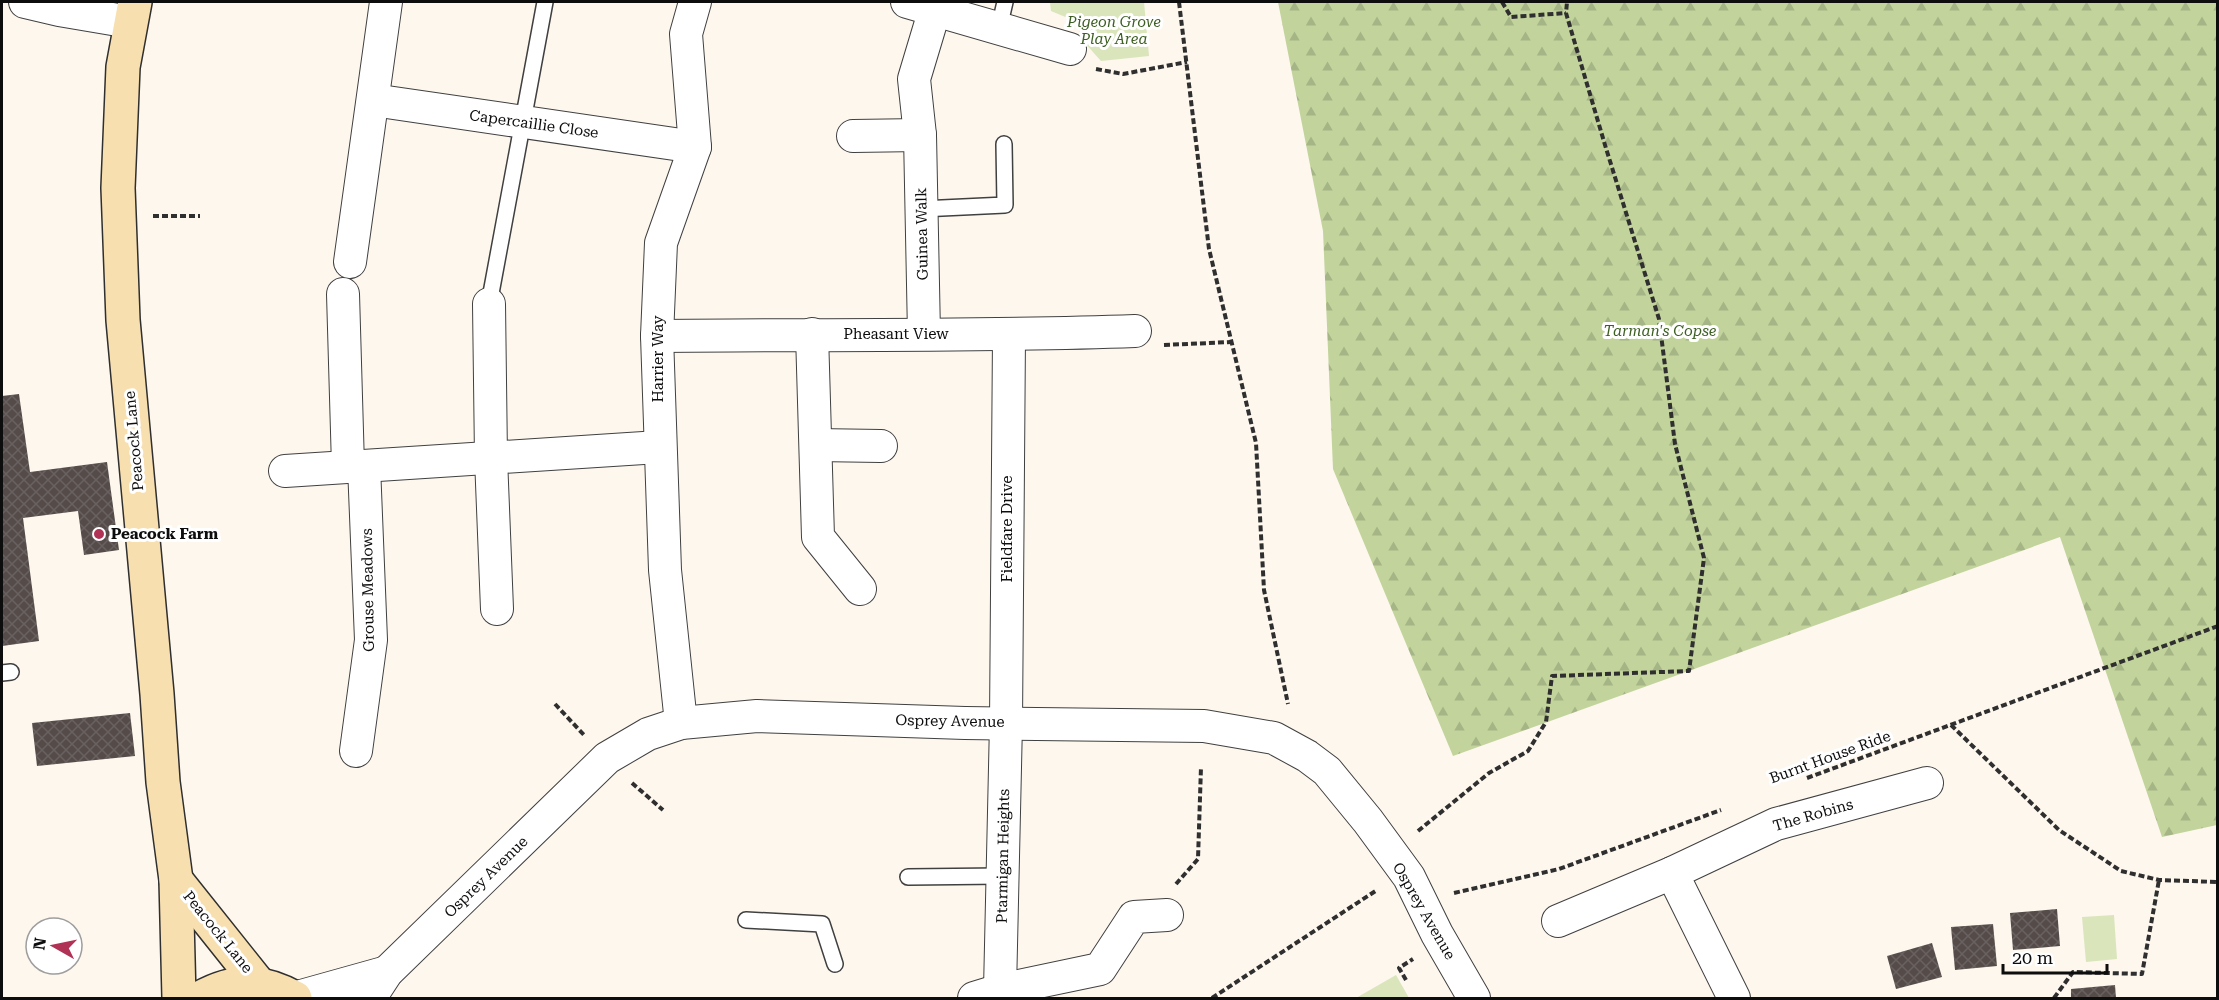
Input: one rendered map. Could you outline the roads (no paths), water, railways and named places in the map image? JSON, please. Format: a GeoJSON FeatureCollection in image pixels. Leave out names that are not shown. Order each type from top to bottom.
{"type":"FeatureCollection","features":[{"type":"Feature","properties":{"kind":"street"},"geometry":{"type":"LineString","coordinates":[[25,2],[59,10],[132,12]]}},
{"type":"Feature","properties":{"kind":"street"},"geometry":{"type":"LineString","coordinates":[[350,262],[386,2]]}},
{"type":"Feature","properties":{"kind":"street","name":"Harrier Way"},"geometry":{"type":"LineString","coordinates":[[681,723],[665,570],[657,336],[661,243],[695,147],[686,34],[695,2]]}},
{"type":"Feature","properties":{"kind":"street"},"geometry":{"type":"LineString","coordinates":[[921,5],[1002,15],[1070,49]]}},
{"type":"Feature","properties":{"kind":"street","name":"Guinea Walk"},"geometry":{"type":"LineString","coordinates":[[921,5],[914,79],[920,135],[924,334]]}},
{"type":"Feature","properties":{"kind":"street","name":"Peacock Lane"},"geometry":{"type":"LineString","coordinates":[[132,12],[123,67],[118,188],[123,320],[163,782],[176,880],[179,999]]}},
{"type":"Feature","properties":{"kind":"street","name":"Capercaillie Close"},"geometry":{"type":"LineString","coordinates":[[373,100],[695,147]]}},
{"type":"Feature","properties":{"kind":"street"},"geometry":{"type":"LineString","coordinates":[[853,136],[920,135]]}},
{"type":"Feature","properties":{"kind":"street","name":"Grouse Meadows"},"geometry":{"type":"LineString","coordinates":[[343,294],[371,640],[356,751]]}},
{"type":"Feature","properties":{"kind":"street"},"geometry":{"type":"LineString","coordinates":[[489,304],[496,609]]}},
{"type":"Feature","properties":{"kind":"street","name":"Pheasant View"},"geometry":{"type":"LineString","coordinates":[[657,336],[812,334],[1009,336],[1135,332]]}},
{"type":"Feature","properties":{"kind":"street"},"geometry":{"type":"LineString","coordinates":[[812,334],[818,537],[860,589]]}},
{"type":"Feature","properties":{"kind":"street","name":"Fieldfare Drive"},"geometry":{"type":"LineString","coordinates":[[1006,723],[1009,336]]}},
{"type":"Feature","properties":{"kind":"street"},"geometry":{"type":"LineString","coordinates":[[816,445],[882,446]]}},
{"type":"Feature","properties":{"kind":"street"},"geometry":{"type":"LineString","coordinates":[[285,471],[659,447]]}},
{"type":"Feature","properties":{"kind":"street","name":"Osprey Avenue"},"geometry":{"type":"LineString","coordinates":[[370,999],[387,972],[607,758],[648,734],[681,723],[757,716],[1204,726],[1274,738],[1327,771],[1345,792],[1409,877],[1437,934],[1474,999]]}},
{"type":"Feature","properties":{"kind":"street","name":"Ptarmigan Heights"},"geometry":{"type":"LineString","coordinates":[[1006,723],[1002,876],[987,994],[1100,969],[1134,917],[1158,915]]}},
{"type":"Feature","properties":{"kind":"street","name":"The Robins"},"geometry":{"type":"LineString","coordinates":[[1558,921],[1672,873],[1776,824],[1927,783]]}},
{"type":"Feature","properties":{"kind":"street"},"geometry":{"type":"LineString","coordinates":[[1672,873],[1734,999]]}},
{"type":"Feature","properties":{"kind":"street","name":"Peacock Lane"},"geometry":{"type":"LineString","coordinates":[[176,880],[259,984]]}},
{"type":"Feature","properties":{"kind":"street","name":"Osprey Avenue"},"geometry":{"type":"LineString","coordinates":[[294,998],[387,972]]}},
{"type":"Feature","properties":{"kind":"street"},"geometry":{"type":"LineString","coordinates":[[200,999],[233,984],[259,984],[276,988],[294,998]]}},
{"type":"Feature","properties":{"kind":"lane"},"geometry":{"type":"LineString","coordinates":[[489,304],[545,2]]}},
{"type":"Feature","properties":{"kind":"lane"},"geometry":{"type":"LineString","coordinates":[[921,209],[1005,205],[1004,144]]}},
{"type":"Feature","properties":{"kind":"lane"},"geometry":{"type":"LineString","coordinates":[[908,877],[1002,876]]}},
{"type":"Feature","properties":{"kind":"lane"},"geometry":{"type":"LineString","coordinates":[[746,920],[822,924],[835,964]]}},
{"type":"Feature","properties":{"kind":"place","name":"Peacock Farm"},"geometry":{"type":"Point","coordinates":[99,534]}},
{"type":"Feature","properties":{"kind":"park label","name":"Pigeon Grove Play Area"},"geometry":{"type":"Point","coordinates":[1114,30]}},
{"type":"Feature","properties":{"kind":"park label","name":"Tarman's Copse"},"geometry":{"type":"Point","coordinates":[1660,331]}}]}
